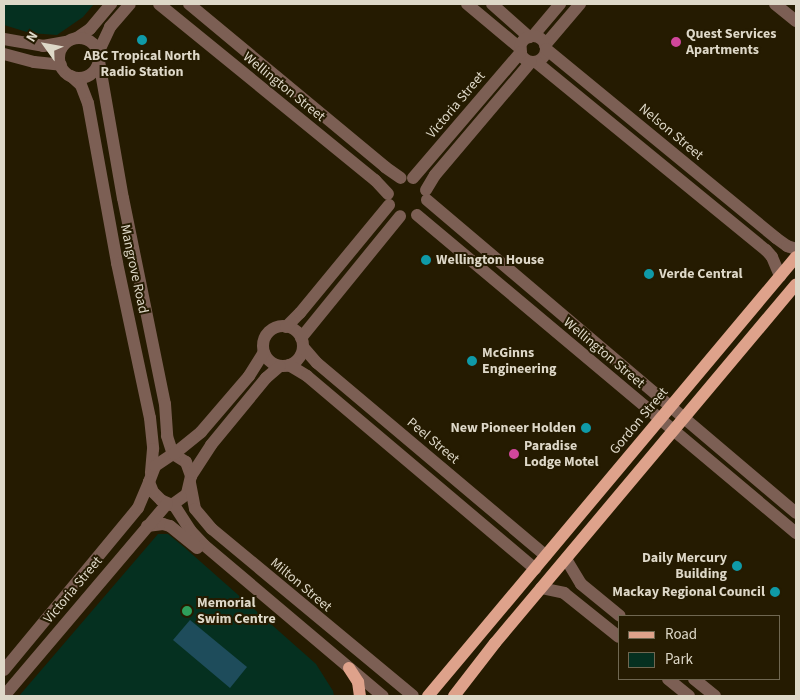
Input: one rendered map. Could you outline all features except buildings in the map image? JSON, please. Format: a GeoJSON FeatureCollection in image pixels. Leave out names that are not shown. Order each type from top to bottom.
{"type":"FeatureCollection","features":[{"type":"Feature","properties":{"kind":"main road","name":"Gordon Street"},"geometry":{"type":"LineString","coordinates":[[428,696],[796,257]]}},
{"type":"Feature","properties":{"kind":"main road"},"geometry":{"type":"LineString","coordinates":[[454,696],[672,430],[796,284]]}},
{"type":"Feature","properties":{"kind":"main road"},"geometry":{"type":"LineString","coordinates":[[535,568],[552,563],[570,544],[580,541]]}},
{"type":"Feature","properties":{"kind":"main road"},"geometry":{"type":"LineString","coordinates":[[349,668],[358,682],[360,696]]}},
{"type":"Feature","properties":{"kind":"street"},"geometry":{"type":"LineString","coordinates":[[60,65],[60,53],[72,40],[90,29],[111,4]]}},
{"type":"Feature","properties":{"kind":"street"},"geometry":{"type":"LineString","coordinates":[[4,54],[34,62],[60,65],[71,76],[77,78],[89,75],[97,66],[98,57],[110,27],[130,4]]}},
{"type":"Feature","properties":{"kind":"street","name":"Wellington Street"},"geometry":{"type":"LineString","coordinates":[[160,4],[374,180],[388,199]]}},
{"type":"Feature","properties":{"kind":"street","name":"Wellington Street"},"geometry":{"type":"LineString","coordinates":[[189,4],[385,167],[407,178]]}},
{"type":"Feature","properties":{"kind":"street"},"geometry":{"type":"LineString","coordinates":[[466,4],[521,50],[524,58],[533,62],[766,250],[772,257],[780,276]]}},
{"type":"Feature","properties":{"kind":"street"},"geometry":{"type":"LineString","coordinates":[[492,4],[531,37],[541,39],[546,47]]}},
{"type":"Feature","properties":{"kind":"street"},"geometry":{"type":"LineString","coordinates":[[521,50],[523,42],[531,37],[560,4]]}},
{"type":"Feature","properties":{"kind":"street"},"geometry":{"type":"LineString","coordinates":[[388,199],[400,216],[411,217],[417,215],[425,206],[426,195],[435,175],[533,62],[543,57],[546,47],[580,4]]}},
{"type":"Feature","properties":{"kind":"street"},"geometry":{"type":"LineString","coordinates":[[775,4],[796,21]]}},
{"type":"Feature","properties":{"kind":"street"},"geometry":{"type":"LineString","coordinates":[[4,39],[43,46],[72,40],[92,43],[98,57]]}},
{"type":"Feature","properties":{"kind":"street","name":"Nelson Street"},"geometry":{"type":"LineString","coordinates":[[546,47],[776,238],[787,246],[796,249]]}},
{"type":"Feature","properties":{"kind":"street","name":"Victoria Street"},"geometry":{"type":"LineString","coordinates":[[407,178],[521,50]]}},
{"type":"Feature","properties":{"kind":"street","name":"Mangrove Road"},"geometry":{"type":"LineString","coordinates":[[98,57],[122,198],[165,404],[167,436],[173,454]]}},
{"type":"Feature","properties":{"kind":"street","name":"Mangrove Road"},"geometry":{"type":"LineString","coordinates":[[71,76],[81,85],[88,103],[117,263],[150,418],[153,449],[150,478]]}},
{"type":"Feature","properties":{"kind":"street"},"geometry":{"type":"LineString","coordinates":[[286,327],[300,313],[388,199],[392,185],[407,178],[426,195]]}},
{"type":"Feature","properties":{"kind":"street","name":"Wellington Street"},"geometry":{"type":"LineString","coordinates":[[426,195],[796,513]]}},
{"type":"Feature","properties":{"kind":"street","name":"Wellington Street"},"geometry":{"type":"LineString","coordinates":[[417,215],[796,533]]}},
{"type":"Feature","properties":{"kind":"street"},"geometry":{"type":"LineString","coordinates":[[170,505],[187,494],[190,480],[211,445],[266,378],[299,358],[302,343],[400,216]]}},
{"type":"Feature","properties":{"kind":"street"},"geometry":{"type":"LineString","coordinates":[[766,250],[774,250],[777,246],[776,238]]}},
{"type":"Feature","properties":{"kind":"street"},"geometry":{"type":"LineString","coordinates":[[302,343],[295,330],[279,327],[269,332],[264,343],[264,352],[249,376],[201,432],[173,454],[159,461],[150,478],[153,492],[170,505],[197,539],[383,696]]}},
{"type":"Feature","properties":{"kind":"street","name":"Peel Street"},"geometry":{"type":"LineString","coordinates":[[302,343],[317,363],[546,556]]}},
{"type":"Feature","properties":{"kind":"street"},"geometry":{"type":"LineString","coordinates":[[264,352],[270,361],[306,376],[535,568]]}},
{"type":"Feature","properties":{"kind":"street"},"geometry":{"type":"LineString","coordinates":[[173,454],[186,462],[190,480]]}},
{"type":"Feature","properties":{"kind":"street","name":"Victoria Street"},"geometry":{"type":"LineString","coordinates":[[4,670],[138,508],[150,478]]}},
{"type":"Feature","properties":{"kind":"street","name":"Milton Street"},"geometry":{"type":"LineString","coordinates":[[190,480],[195,509],[207,524],[413,696]]}},
{"type":"Feature","properties":{"kind":"street","name":"Victoria Street"},"geometry":{"type":"LineString","coordinates":[[4,696],[147,526],[170,505]]}},
{"type":"Feature","properties":{"kind":"street"},"geometry":{"type":"LineString","coordinates":[[147,526],[163,524],[170,526],[208,558],[235,572]]}},
{"type":"Feature","properties":{"kind":"street"},"geometry":{"type":"LineString","coordinates":[[566,559],[581,584],[619,615]]}},
{"type":"Feature","properties":{"kind":"street"},"geometry":{"type":"LineString","coordinates":[[541,588],[564,593],[618,637]]}},
{"type":"Feature","properties":{"kind":"street"},"geometry":{"type":"LineString","coordinates":[[669,680],[686,693],[692,680]]}},
{"type":"Feature","properties":{"kind":"street"},"geometry":{"type":"LineString","coordinates":[[694,680],[715,696]]}},
{"type":"Feature","properties":{"kind":"green space"},"geometry":{"type":"Polygon","coordinates":[[[4,4],[94,4],[83,17],[57,35],[30,33],[4,25],[4,4]]]}},
{"type":"Feature","properties":{"kind":"green space","name":"Memorial Swim Centre"},"geometry":{"type":"Polygon","coordinates":[[[158,534],[168,534],[184,547],[316,664],[333,691],[334,696],[19,696],[158,534]]]}},
{"type":"Feature","properties":{"kind":"water"},"geometry":{"type":"Polygon","coordinates":[[[190,620],[247,667],[230,688],[173,640],[190,620]]]}},
{"type":"Feature","properties":{"kind":"place","name":"ABC Tropical North Radio Station"},"geometry":{"type":"Point","coordinates":[142,40]}},
{"type":"Feature","properties":{"kind":"place","name":"Quest Services Apartments"},"geometry":{"type":"Point","coordinates":[676,42]}},
{"type":"Feature","properties":{"kind":"place","name":"Wellington House"},"geometry":{"type":"Point","coordinates":[426,260]}},
{"type":"Feature","properties":{"kind":"place","name":"Verde Central"},"geometry":{"type":"Point","coordinates":[649,274]}},
{"type":"Feature","properties":{"kind":"place","name":"McGinns Engineering"},"geometry":{"type":"Point","coordinates":[472,361]}},
{"type":"Feature","properties":{"kind":"place","name":"New Pioneer Holden"},"geometry":{"type":"Point","coordinates":[586,428]}},
{"type":"Feature","properties":{"kind":"place","name":"Paradise Lodge Motel"},"geometry":{"type":"Point","coordinates":[514,454]}},
{"type":"Feature","properties":{"kind":"place","name":"Daily Mercury Building"},"geometry":{"type":"Point","coordinates":[737,566]}},
{"type":"Feature","properties":{"kind":"place","name":"Mackay Regional Council"},"geometry":{"type":"Point","coordinates":[775,592]}},
{"type":"Feature","properties":{"kind":"place","name":"Memorial Swim Centre"},"geometry":{"type":"Point","coordinates":[187,611]}}]}
